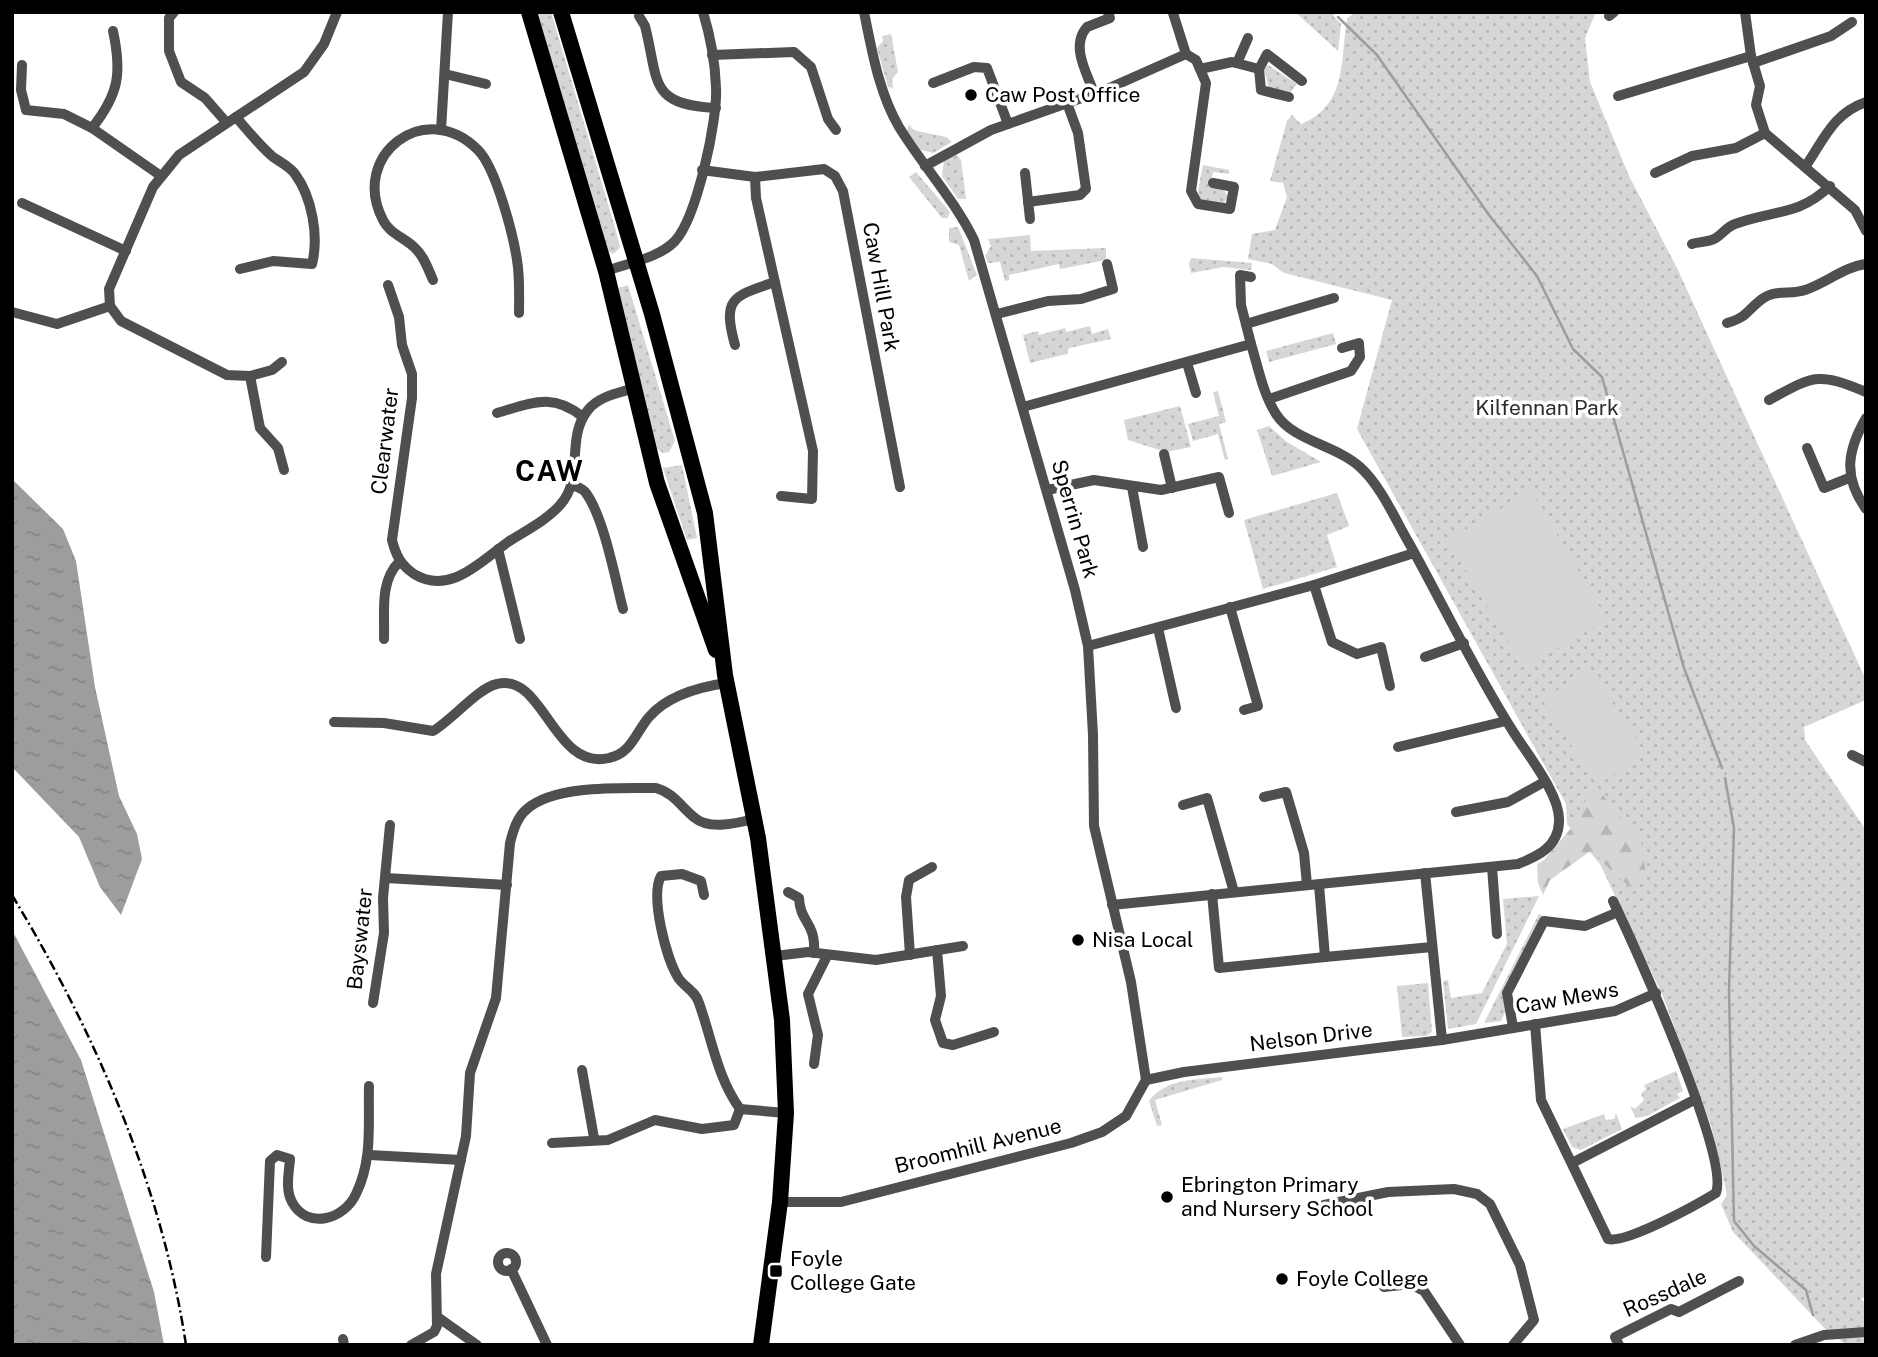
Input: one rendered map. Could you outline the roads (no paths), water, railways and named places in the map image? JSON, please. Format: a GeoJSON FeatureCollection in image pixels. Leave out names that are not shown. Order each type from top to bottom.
{"type":"FeatureCollection","features":[{"type":"Feature","properties":{"kind":"highway"},"geometry":{"type":"LineString","coordinates":[[529,12],[606,271],[657,483],[725,679]]}},
{"type":"Feature","properties":{"kind":"highway"},"geometry":{"type":"LineString","coordinates":[[561,12],[637,260],[705,513],[725,679],[754,819],[775,956],[782,1020],[786,1113],[780,1202],[761,1345]]}},
{"type":"Feature","properties":{"kind":"street"},"geometry":{"type":"LineString","coordinates":[[174,12],[169,18],[169,51],[181,82],[205,98],[295,173],[307,200],[314,229],[315,252],[312,264],[273,261],[240,269]]}},
{"type":"Feature","properties":{"kind":"street"},"geometry":{"type":"LineString","coordinates":[[282,362],[272,370],[250,376],[227,375],[121,321],[110,306],[109,289],[152,187],[161,176],[179,155],[303,72],[324,44],[337,12]]}},
{"type":"Feature","properties":{"kind":"street"},"geometry":{"type":"LineString","coordinates":[[441,130],[448,12]]}},
{"type":"Feature","properties":{"kind":"street"},"geometry":{"type":"LineString","coordinates":[[606,271],[662,252],[684,229],[695,205],[716,108],[712,55],[703,12]]}},
{"type":"Feature","properties":{"kind":"street","name":"Sperrin Park"},"geometry":{"type":"LineString","coordinates":[[864,12],[884,92],[897,124],[925,166],[954,202],[965,222],[997,314],[1047,489],[1087,646],[1093,727],[1092,806],[1131,982],[1146,1080]]}},
{"type":"Feature","properties":{"kind":"street"},"geometry":{"type":"LineString","coordinates":[[1094,93],[1078,49],[1079,41],[1087,27],[1110,18],[1108,12]]}},
{"type":"Feature","properties":{"kind":"street"},"geometry":{"type":"LineString","coordinates":[[1173,12],[1186,54],[1200,69],[1206,83],[1206,104],[1191,191],[1198,204],[1230,209],[1234,187],[1213,183]]}},
{"type":"Feature","properties":{"kind":"street"},"geometry":{"type":"LineString","coordinates":[[1745,12],[1752,60],[1760,86],[1756,105],[1765,133],[1855,210],[1866,231]]}},
{"type":"Feature","properties":{"kind":"street"},"geometry":{"type":"LineString","coordinates":[[639,16],[645,26],[662,94],[674,103],[716,108]]}},
{"type":"Feature","properties":{"kind":"street"},"geometry":{"type":"LineString","coordinates":[[1618,96],[1831,36],[1852,22]]}},
{"type":"Feature","properties":{"kind":"street"},"geometry":{"type":"LineString","coordinates":[[92,128],[117,87],[118,58],[113,32]]}},
{"type":"Feature","properties":{"kind":"street"},"geometry":{"type":"LineString","coordinates":[[1237,63],[1248,38]]}},
{"type":"Feature","properties":{"kind":"street"},"geometry":{"type":"LineString","coordinates":[[712,55],[794,52],[811,66],[828,119],[835,130]]}},
{"type":"Feature","properties":{"kind":"street"},"geometry":{"type":"LineString","coordinates":[[925,166],[1008,124],[1094,93],[1186,54]]}},
{"type":"Feature","properties":{"kind":"street"},"geometry":{"type":"LineString","coordinates":[[1289,97],[1261,90],[1259,69],[1267,54],[1302,81]]}},
{"type":"Feature","properties":{"kind":"street"},"geometry":{"type":"LineString","coordinates":[[1200,69],[1220,62],[1259,69]]}},
{"type":"Feature","properties":{"kind":"street"},"geometry":{"type":"LineString","coordinates":[[22,65],[20,90],[26,110],[64,114],[92,128],[161,176]]}},
{"type":"Feature","properties":{"kind":"street"},"geometry":{"type":"LineString","coordinates":[[933,83],[974,67],[987,68],[1008,124]]}},
{"type":"Feature","properties":{"kind":"street"},"geometry":{"type":"LineString","coordinates":[[445,74],[486,84]]}},
{"type":"Feature","properties":{"kind":"street"},"geometry":{"type":"LineString","coordinates":[[1805,167],[1828,128],[1852,107],[1866,102]]}},
{"type":"Feature","properties":{"kind":"street"},"geometry":{"type":"LineString","coordinates":[[1028,202],[1080,195],[1086,188],[1078,133],[1067,103]]}},
{"type":"Feature","properties":{"kind":"street"},"geometry":{"type":"LineString","coordinates":[[433,280],[420,253],[382,219],[376,186],[383,157],[397,138],[410,132],[441,130],[459,137],[478,150],[493,178],[517,258],[519,313]]}},
{"type":"Feature","properties":{"kind":"street"},"geometry":{"type":"LineString","coordinates":[[1655,173],[1692,156],[1736,148],[1765,133]]}},
{"type":"Feature","properties":{"kind":"street","name":"Caw Hill Park"},"geometry":{"type":"LineString","coordinates":[[702,170],[755,177],[824,169],[835,176],[844,191],[900,487]]}},
{"type":"Feature","properties":{"kind":"street"},"geometry":{"type":"LineString","coordinates":[[1025,173],[1030,219]]}},
{"type":"Feature","properties":{"kind":"street"},"geometry":{"type":"LineString","coordinates":[[755,177],[756,198],[813,451],[815,478],[812,499],[781,496]]}},
{"type":"Feature","properties":{"kind":"street"},"geometry":{"type":"LineString","coordinates":[[1692,244],[1714,239],[1725,228],[1736,223],[1784,213],[1813,202],[1830,186]]}},
{"type":"Feature","properties":{"kind":"street"},"geometry":{"type":"LineString","coordinates":[[22,204],[126,251]]}},
{"type":"Feature","properties":{"kind":"street"},"geometry":{"type":"LineString","coordinates":[[997,314],[1048,301],[1081,299],[1113,289],[1107,264]]}},
{"type":"Feature","properties":{"kind":"street"},"geometry":{"type":"LineString","coordinates":[[1727,323],[1746,318],[1763,299],[1774,293],[1803,292],[1853,265],[1866,264]]}},
{"type":"Feature","properties":{"kind":"street"},"geometry":{"type":"LineString","coordinates":[[1112,905],[1518,864],[1540,854],[1552,844],[1559,820],[1557,804],[1506,721],[1414,552],[1362,469],[1346,456],[1285,425],[1269,399],[1251,344],[1239,291],[1240,275],[1251,276]]}},
{"type":"Feature","properties":{"kind":"street"},"geometry":{"type":"LineString","coordinates":[[736,345],[729,323],[730,304],[739,294],[775,282]]}},
{"type":"Feature","properties":{"kind":"street","name":"Clearwater"},"geometry":{"type":"LineString","coordinates":[[388,285],[399,317],[402,345],[412,374],[412,398],[392,540],[399,562]]}},
{"type":"Feature","properties":{"kind":"street"},"geometry":{"type":"LineString","coordinates":[[1246,324],[1334,298]]}},
{"type":"Feature","properties":{"kind":"street"},"geometry":{"type":"LineString","coordinates":[[12,312],[57,324],[110,306]]}},
{"type":"Feature","properties":{"kind":"street"},"geometry":{"type":"LineString","coordinates":[[1269,399],[1351,372],[1360,357],[1359,343],[1342,348]]}},
{"type":"Feature","properties":{"kind":"street"},"geometry":{"type":"LineString","coordinates":[[1023,407],[1251,344]]}},
{"type":"Feature","properties":{"kind":"street"},"geometry":{"type":"LineString","coordinates":[[1187,363],[1195,393]]}},
{"type":"Feature","properties":{"kind":"street"},"geometry":{"type":"LineString","coordinates":[[250,376],[260,428],[278,448],[284,470]]}},
{"type":"Feature","properties":{"kind":"street"},"geometry":{"type":"LineString","coordinates":[[1769,400],[1814,379],[1840,380],[1866,391]]}},
{"type":"Feature","properties":{"kind":"street"},"geometry":{"type":"LineString","coordinates":[[384,639],[385,590],[392,569],[399,562],[417,575],[434,581],[452,580],[561,505],[572,485],[576,436],[583,417],[599,400],[635,388]]}},
{"type":"Feature","properties":{"kind":"street"},"geometry":{"type":"LineString","coordinates":[[497,413],[542,400],[563,404],[583,417]]}},
{"type":"Feature","properties":{"kind":"street"},"geometry":{"type":"LineString","coordinates":[[1866,418],[1858,432],[1849,478],[1866,509]]}},
{"type":"Feature","properties":{"kind":"street"},"geometry":{"type":"LineString","coordinates":[[1807,447],[1824,488],[1849,478]]}},
{"type":"Feature","properties":{"kind":"street"},"geometry":{"type":"LineString","coordinates":[[1164,454],[1172,488]]}},
{"type":"Feature","properties":{"kind":"street"},"geometry":{"type":"LineString","coordinates":[[1047,489],[1094,480],[1132,488],[1161,490],[1219,477],[1229,513]]}},
{"type":"Feature","properties":{"kind":"street"},"geometry":{"type":"LineString","coordinates":[[572,485],[584,490],[589,499],[609,553],[623,609]]}},
{"type":"Feature","properties":{"kind":"street"},"geometry":{"type":"LineString","coordinates":[[1132,488],[1143,547]]}},
{"type":"Feature","properties":{"kind":"street"},"geometry":{"type":"LineString","coordinates":[[498,549],[520,639]]}},
{"type":"Feature","properties":{"kind":"street"},"geometry":{"type":"LineString","coordinates":[[1087,646],[1314,584],[1414,552]]}},
{"type":"Feature","properties":{"kind":"street"},"geometry":{"type":"LineString","coordinates":[[1314,584],[1332,642],[1357,654],[1381,647],[1390,686]]}},
{"type":"Feature","properties":{"kind":"street"},"geometry":{"type":"LineString","coordinates":[[1230,607],[1258,706],[1244,710]]}},
{"type":"Feature","properties":{"kind":"street"},"geometry":{"type":"LineString","coordinates":[[1157,628],[1177,708]]}},
{"type":"Feature","properties":{"kind":"street"},"geometry":{"type":"LineString","coordinates":[[1425,657],[1464,643]]}},
{"type":"Feature","properties":{"kind":"street"},"geometry":{"type":"LineString","coordinates":[[334,722],[384,723],[433,731],[450,722],[495,684],[512,682],[527,692],[576,753],[595,759],[609,758],[621,754],[635,740],[649,717],[666,703],[725,679]]}},
{"type":"Feature","properties":{"kind":"street"},"geometry":{"type":"LineString","coordinates":[[1398,747],[1506,721]]}},
{"type":"Feature","properties":{"kind":"street"},"geometry":{"type":"LineString","coordinates":[[1456,812],[1508,802],[1544,782]]}},
{"type":"Feature","properties":{"kind":"street"},"geometry":{"type":"LineString","coordinates":[[411,1345],[434,1332],[439,1318],[436,1274],[461,1160],[470,1073],[496,998],[515,826],[525,810],[542,798],[586,791],[656,788],[667,791],[697,821],[728,824],[754,819]]}},
{"type":"Feature","properties":{"kind":"street"},"geometry":{"type":"LineString","coordinates":[[1264,797],[1286,792],[1313,885],[1325,957]]}},
{"type":"Feature","properties":{"kind":"street"},"geometry":{"type":"LineString","coordinates":[[1183,805],[1208,799],[1234,892]]}},
{"type":"Feature","properties":{"kind":"street","name":"Bayswater"},"geometry":{"type":"LineString","coordinates":[[373,1003],[384,933],[390,825]]}},
{"type":"Feature","properties":{"kind":"street"},"geometry":{"type":"LineString","coordinates":[[910,955],[906,897],[909,880],[932,867]]}},
{"type":"Feature","properties":{"kind":"street"},"geometry":{"type":"LineString","coordinates":[[1492,867],[1497,934]]}},
{"type":"Feature","properties":{"kind":"street"},"geometry":{"type":"LineString","coordinates":[[1425,873],[1442,1040]]}},
{"type":"Feature","properties":{"kind":"street"},"geometry":{"type":"LineString","coordinates":[[552,1143],[594,1138],[608,1140],[655,1120],[717,1129],[734,1125],[740,1109],[707,1037],[699,1001],[680,980],[672,964],[661,926],[656,885],[661,876],[682,874],[701,881],[704,895]]}},
{"type":"Feature","properties":{"kind":"street","name":"Bayswater"},"geometry":{"type":"LineString","coordinates":[[386,878],[507,885]]}},
{"type":"Feature","properties":{"kind":"street"},"geometry":{"type":"LineString","coordinates":[[788,892],[799,898],[803,916],[814,930],[814,953]]}},
{"type":"Feature","properties":{"kind":"street"},"geometry":{"type":"LineString","coordinates":[[1212,894],[1219,968],[1432,947]]}},
{"type":"Feature","properties":{"kind":"street"},"geometry":{"type":"LineString","coordinates":[[1535,1024],[1541,1100],[1611,1241],[1643,1230],[1716,1193],[1718,1184],[1708,1130],[1656,993],[1613,901]]}},
{"type":"Feature","properties":{"kind":"street"},"geometry":{"type":"LineString","coordinates":[[1513,1027],[1507,993],[1544,922],[1585,926],[1618,912]]}},
{"type":"Feature","properties":{"kind":"street"},"geometry":{"type":"LineString","coordinates":[[775,956],[814,953],[876,960],[963,946]]}},
{"type":"Feature","properties":{"kind":"street"},"geometry":{"type":"LineString","coordinates":[[937,950],[941,996],[935,1020],[943,1043],[953,1045],[994,1032]]}},
{"type":"Feature","properties":{"kind":"street"},"geometry":{"type":"LineString","coordinates":[[814,1064],[818,1035],[808,995],[827,956]]}},
{"type":"Feature","properties":{"kind":"street","name":"Caw Mews"},"geometry":{"type":"LineString","coordinates":[[1481,1032],[1615,1011],[1656,993]]}},
{"type":"Feature","properties":{"kind":"street","name":"Nelson Drive"},"geometry":{"type":"LineString","coordinates":[[1146,1080],[1442,1040],[1481,1032]]}},
{"type":"Feature","properties":{"kind":"street"},"geometry":{"type":"LineString","coordinates":[[582,1070],[594,1138]]}},
{"type":"Feature","properties":{"kind":"street","name":"Broomhill Avenue"},"geometry":{"type":"LineString","coordinates":[[780,1202],[841,1202],[1071,1143],[1102,1132],[1126,1116],[1146,1080]]}},
{"type":"Feature","properties":{"kind":"street"},"geometry":{"type":"LineString","coordinates":[[265,1256],[270,1161],[277,1155],[290,1159],[290,1199],[299,1213],[335,1217],[346,1210],[357,1193],[370,1155],[369,1086]]}},
{"type":"Feature","properties":{"kind":"street"},"geometry":{"type":"LineString","coordinates":[[1572,1163],[1696,1099]]}},
{"type":"Feature","properties":{"kind":"street"},"geometry":{"type":"LineString","coordinates":[[740,1109],[786,1113]]}},
{"type":"Feature","properties":{"kind":"street"},"geometry":{"type":"LineString","coordinates":[[370,1155],[461,1160]]}},
{"type":"Feature","properties":{"kind":"street"},"geometry":{"type":"LineString","coordinates":[[1324,1205],[1365,1195],[1454,1189],[1476,1194],[1490,1204],[1520,1265],[1534,1320],[1513,1345]]}},
{"type":"Feature","properties":{"kind":"street"},"geometry":{"type":"LineString","coordinates":[[511,1269],[547,1345]]}},
{"type":"Feature","properties":{"kind":"street","name":"Rossdale"},"geometry":{"type":"LineString","coordinates":[[1619,1345],[1615,1337],[1671,1309],[1679,1312],[1739,1281]]}},
{"type":"Feature","properties":{"kind":"street"},"geometry":{"type":"LineString","coordinates":[[1384,1287],[1410,1284],[1424,1291],[1460,1345]]}},
{"type":"Feature","properties":{"kind":"street"},"geometry":{"type":"LineString","coordinates":[[439,1318],[477,1345]]}},
{"type":"Feature","properties":{"kind":"street"},"geometry":{"type":"LineString","coordinates":[[1795,1345],[1824,1335],[1866,1332]]}},
{"type":"Feature","properties":{"kind":"water"},"geometry":{"type":"Polygon","coordinates":[[[12,479],[63,529],[76,561],[95,687],[119,796],[137,834],[142,859],[121,915],[100,887],[79,837],[12,767],[12,479]]]}},
{"type":"Feature","properties":{"kind":"water"},"geometry":{"type":"Polygon","coordinates":[[[12,930],[81,1060],[154,1292],[164,1345],[12,1345],[12,930]]]}},
{"type":"Feature","properties":{"kind":"waterway"},"geometry":{"type":"LineString","coordinates":[[1338,17],[1377,55],[1489,215],[1537,276],[1573,349],[1602,377],[1684,668],[1722,768]]}},
{"type":"Feature","properties":{"kind":"waterway"},"geometry":{"type":"LineString","coordinates":[[1725,778],[1734,828],[1729,990],[1734,1221],[1754,1246],[1806,1290],[1813,1315]]}},
{"type":"Feature","properties":{"kind":"railway"},"geometry":{"type":"LineString","coordinates":[[12,895],[71,1001],[121,1112],[160,1227],[186,1345]]}},
{"type":"Feature","properties":{"kind":"place","name":"Caw Post Office"},"geometry":{"type":"Point","coordinates":[971,95]}},
{"type":"Feature","properties":{"kind":"place","name":"Nisa Local"},"geometry":{"type":"Point","coordinates":[1078,940]}},
{"type":"Feature","properties":{"kind":"place","name":"Ebrington Primary and Nursery School"},"geometry":{"type":"Point","coordinates":[1167,1197]}},
{"type":"Feature","properties":{"kind":"place","name":"Foyle College Gate"},"geometry":{"type":"Point","coordinates":[776,1271]}},
{"type":"Feature","properties":{"kind":"place","name":"Foyle College"},"geometry":{"type":"Point","coordinates":[1282,1279]}},
{"type":"Feature","properties":{"kind":"district","name":"CAW"},"geometry":{"type":"Point","coordinates":[550,471]}},
{"type":"Feature","properties":{"kind":"park label","name":"Kilfennan Park"},"geometry":{"type":"Point","coordinates":[1547,408]}}]}
